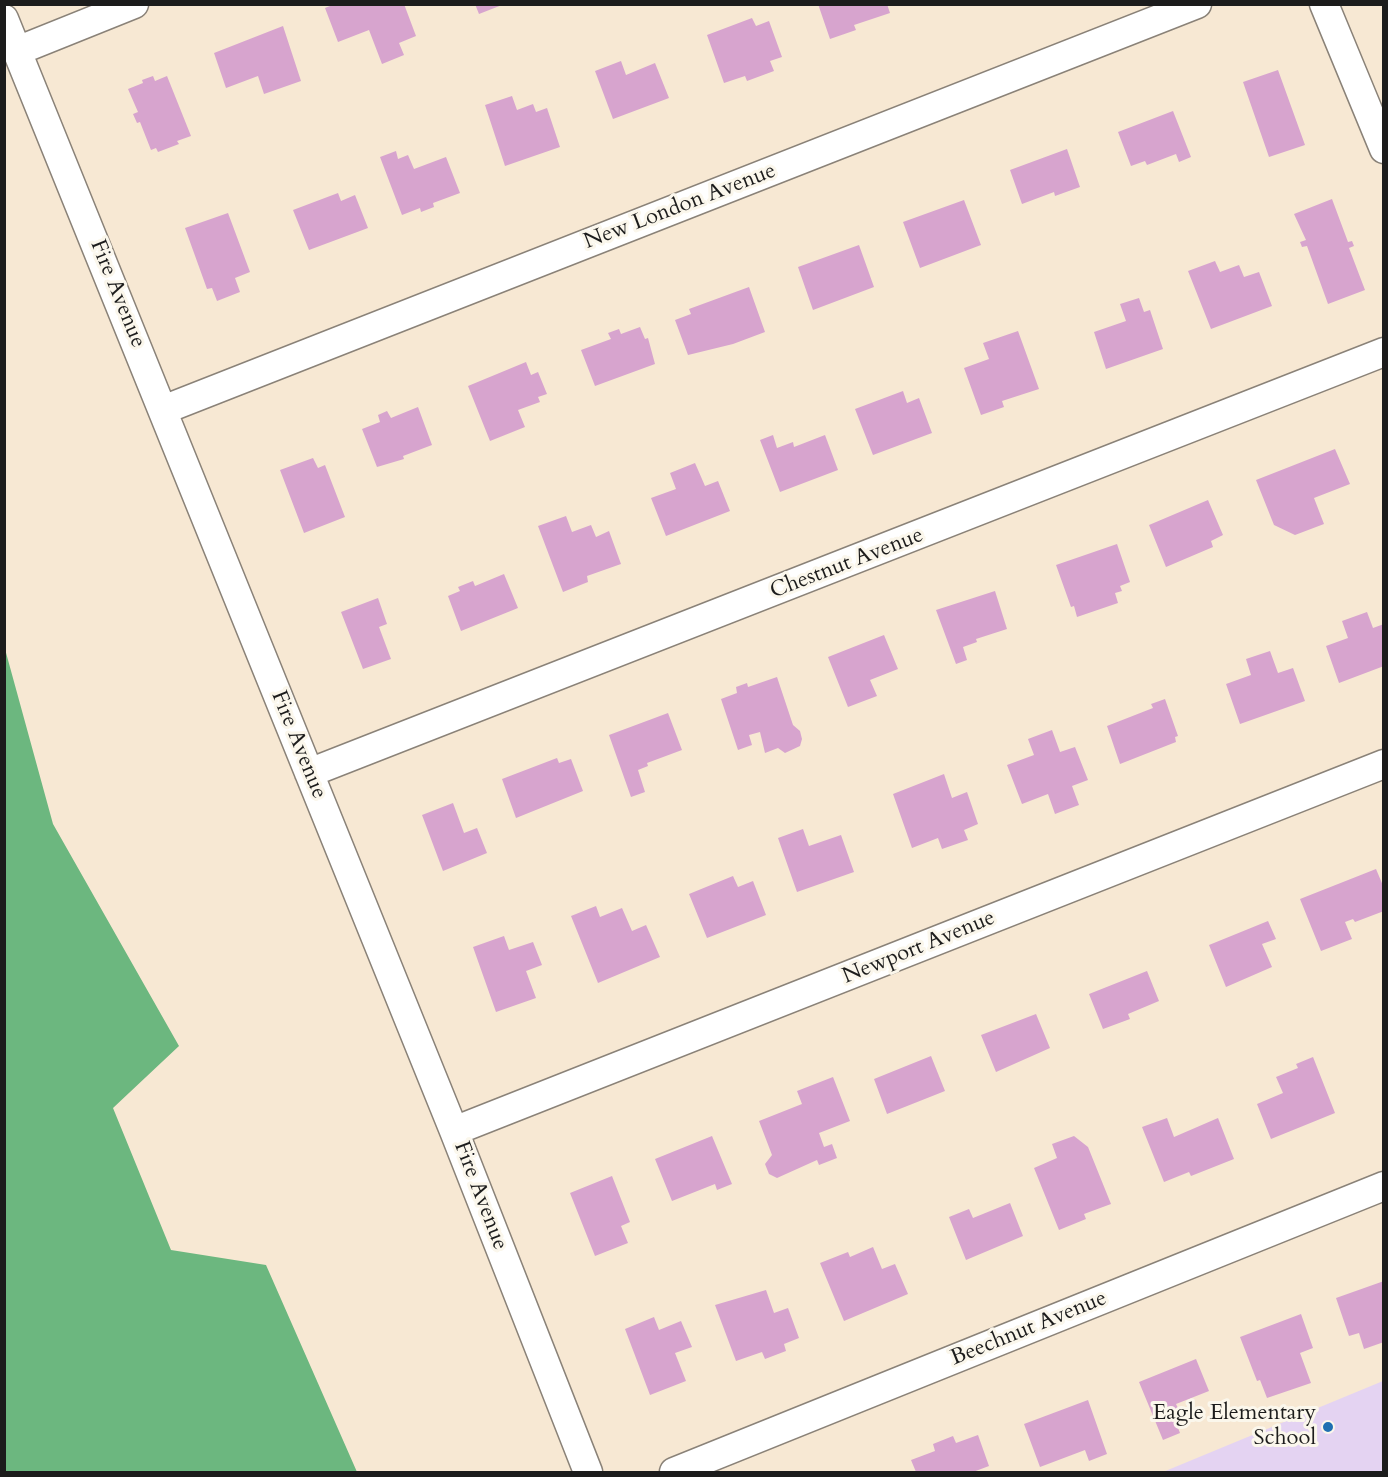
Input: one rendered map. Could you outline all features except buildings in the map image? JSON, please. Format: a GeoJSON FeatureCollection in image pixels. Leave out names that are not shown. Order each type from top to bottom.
{"type":"FeatureCollection","features":[{"type":"Feature","properties":{"kind":"street"},"geometry":{"type":"LineString","coordinates":[[17,51],[134,4]]}},
{"type":"Feature","properties":{"kind":"street","name":"New London Avenue"},"geometry":{"type":"LineString","coordinates":[[163,410],[1197,4]]}},
{"type":"Feature","properties":{"kind":"street"},"geometry":{"type":"LineString","coordinates":[[1324,4],[1383,149]]}},
{"type":"Feature","properties":{"kind":"street","name":"Fire Avenue"},"geometry":{"type":"LineString","coordinates":[[4,19],[454,1131],[588,1473]]}},
{"type":"Feature","properties":{"kind":"street","name":"Chestnut Avenue"},"geometry":{"type":"LineString","coordinates":[[309,773],[1314,381],[1383,352]]}},
{"type":"Feature","properties":{"kind":"street","name":"Newport Avenue"},"geometry":{"type":"LineString","coordinates":[[454,1131],[1383,764]]}},
{"type":"Feature","properties":{"kind":"street","name":"Beechnut Avenue"},"geometry":{"type":"LineString","coordinates":[[674,1473],[1383,1186]]}},
{"type":"Feature","properties":{"kind":"shaded area","name":"Eagle Elementary School"},"geometry":{"type":"Polygon","coordinates":[[[1383,1381],[1383,1472],[1163,1472],[1383,1381]]]}},
{"type":"Feature","properties":{"kind":"green space"},"geometry":{"type":"Polygon","coordinates":[[[5,649],[53,824],[179,1046],[113,1108],[171,1250],[266,1265],[357,1472],[5,1472],[5,649]]]}},
{"type":"Feature","properties":{"kind":"place","name":"Eagle Elementary School"},"geometry":{"type":"Point","coordinates":[1328,1427]}}]}
